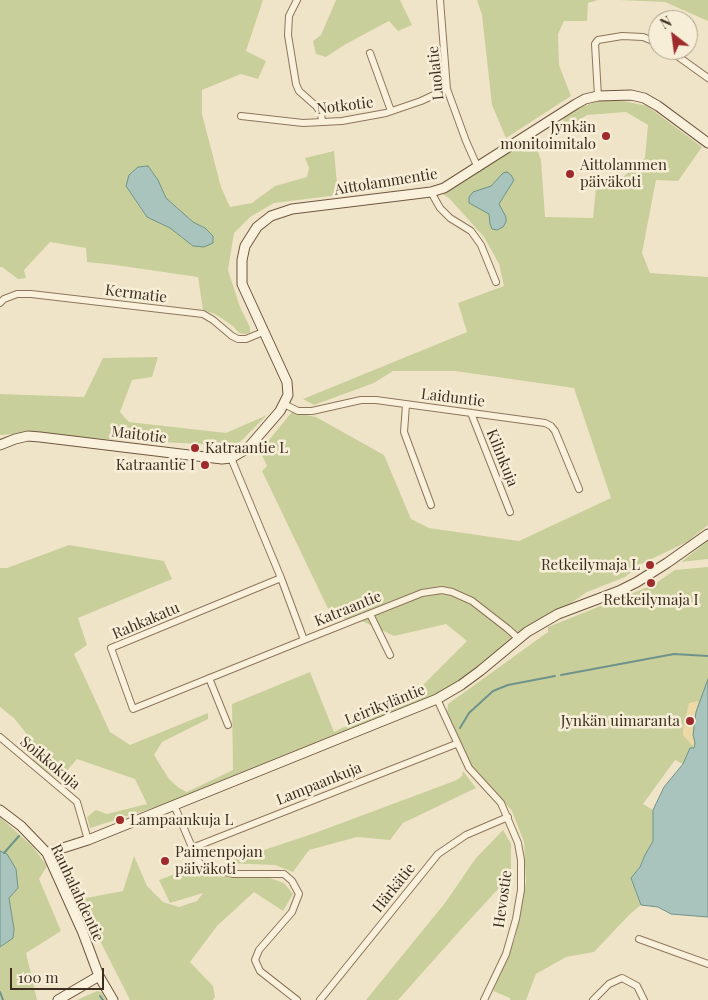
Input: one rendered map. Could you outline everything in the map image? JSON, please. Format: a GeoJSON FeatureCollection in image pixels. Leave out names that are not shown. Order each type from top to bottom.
{"type":"FeatureCollection","features":[{"type":"Feature","properties":{"kind":"street"},"geometry":{"type":"LineString","coordinates":[[297,0],[289,16],[288,36],[296,84],[300,92],[316,106],[322,122]]}},
{"type":"Feature","properties":{"kind":"street","name":"Luolatie"},"geometry":{"type":"LineString","coordinates":[[440,0],[447,89],[478,168]]}},
{"type":"Feature","properties":{"kind":"street"},"geometry":{"type":"LineString","coordinates":[[598,96],[595,44],[598,40],[622,36],[648,39]]}},
{"type":"Feature","properties":{"kind":"street"},"geometry":{"type":"LineString","coordinates":[[370,53],[391,111]]}},
{"type":"Feature","properties":{"kind":"street"},"geometry":{"type":"LineString","coordinates":[[683,60],[708,78]]}},
{"type":"Feature","properties":{"kind":"street","name":"Notkotie"},"geometry":{"type":"LineString","coordinates":[[241,116],[303,123],[342,122],[391,111],[421,101],[447,89]]}},
{"type":"Feature","properties":{"kind":"street","name":"Aittolammentie"},"geometry":{"type":"LineString","coordinates":[[284,404],[288,395],[287,382],[242,284],[242,260],[245,246],[257,227],[271,216],[292,209],[431,192],[444,188],[576,104],[585,99],[598,96],[631,95],[644,98],[658,106],[708,143]]}},
{"type":"Feature","properties":{"kind":"street"},"geometry":{"type":"LineString","coordinates":[[431,192],[440,208],[450,218],[471,231],[481,245],[496,282]]}},
{"type":"Feature","properties":{"kind":"street","name":"Kermatie"},"geometry":{"type":"LineString","coordinates":[[0,303],[4,299],[17,294],[30,294],[203,314],[238,339],[246,339],[263,332]]}},
{"type":"Feature","properties":{"kind":"street","name":"Laiduntie"},"geometry":{"type":"LineString","coordinates":[[284,404],[298,411],[312,412],[361,400],[376,400],[546,423],[551,426],[578,489]]}},
{"type":"Feature","properties":{"kind":"street"},"geometry":{"type":"LineString","coordinates":[[231,458],[248,448],[265,430],[284,404]]}},
{"type":"Feature","properties":{"kind":"street"},"geometry":{"type":"LineString","coordinates":[[406,405],[404,432],[430,505]]}},
{"type":"Feature","properties":{"kind":"street","name":"Kilinkuja"},"geometry":{"type":"LineString","coordinates":[[471,413],[510,512]]}},
{"type":"Feature","properties":{"kind":"street","name":"Maitotie"},"geometry":{"type":"LineString","coordinates":[[0,445],[28,436],[231,458]]}},
{"type":"Feature","properties":{"kind":"street","name":"Katraantie"},"geometry":{"type":"LineString","coordinates":[[231,458],[281,578],[304,640],[422,593],[442,590],[452,592],[472,601],[519,639]]}},
{"type":"Feature","properties":{"kind":"street","name":"Leirikyläntie"},"geometry":{"type":"LineString","coordinates":[[47,853],[88,840],[437,699],[480,671],[527,632],[558,614],[619,591],[637,582],[708,534]]}},
{"type":"Feature","properties":{"kind":"street","name":"Rahkakatu"},"geometry":{"type":"LineString","coordinates":[[281,578],[111,648],[133,709],[304,640]]}},
{"type":"Feature","properties":{"kind":"street"},"geometry":{"type":"LineString","coordinates":[[370,614],[390,655]]}},
{"type":"Feature","properties":{"kind":"street"},"geometry":{"type":"LineString","coordinates":[[209,678],[228,725]]}},
{"type":"Feature","properties":{"kind":"street","name":"Hevostie"},"geometry":{"type":"LineString","coordinates":[[437,699],[456,744],[469,768],[501,803],[518,843],[521,860],[520,890],[516,919],[506,954],[484,1000]]}},
{"type":"Feature","properties":{"kind":"street","name":"Soikkokuja"},"geometry":{"type":"LineString","coordinates":[[0,737],[77,802],[88,840]]}},
{"type":"Feature","properties":{"kind":"street","name":"Lampaankuja"},"geometry":{"type":"LineString","coordinates":[[192,848],[456,744]]}},
{"type":"Feature","properties":{"kind":"street"},"geometry":{"type":"LineString","coordinates":[[174,805],[192,848],[202,866],[234,874],[284,874],[292,881],[299,894],[292,912],[260,950],[255,960],[260,970],[297,1000]]}},
{"type":"Feature","properties":{"kind":"street","name":"Rauhalahdentie"},"geometry":{"type":"LineString","coordinates":[[0,810],[47,853],[100,976],[113,1000]]}},
{"type":"Feature","properties":{"kind":"street","name":"Härkätie"},"geometry":{"type":"LineString","coordinates":[[320,1000],[438,854],[466,835],[508,817]]}},
{"type":"Feature","properties":{"kind":"street"},"geometry":{"type":"LineString","coordinates":[[639,939],[708,964]]}},
{"type":"Feature","properties":{"kind":"street"},"geometry":{"type":"LineString","coordinates":[[58,1000],[100,976]]}},
{"type":"Feature","properties":{"kind":"street"},"geometry":{"type":"LineString","coordinates":[[593,1000],[609,984],[622,978],[637,986],[644,1000]]}},
{"type":"Feature","properties":{"kind":"green space"},"geometry":{"type":"Polygon","coordinates":[[[0,0],[263,0],[246,51],[266,61],[258,79],[241,74],[202,90],[202,114],[221,187],[230,207],[252,203],[275,186],[307,177],[309,168],[305,158],[334,151],[338,195],[274,203],[250,217],[234,233],[228,270],[240,307],[250,327],[250,333],[239,333],[233,326],[215,314],[203,310],[198,277],[87,262],[86,248],[50,242],[24,270],[26,278],[18,279],[0,267],[0,0]],[[158,180],[131,194],[147,217],[170,228],[193,246],[213,243],[213,236],[205,228],[193,222],[166,198],[158,180]]]}},
{"type":"Feature","properties":{"kind":"green space"},"geometry":{"type":"Polygon","coordinates":[[[336,0],[400,0],[412,25],[398,31],[389,21],[326,57],[316,54],[313,41],[321,35],[336,0]]]}},
{"type":"Feature","properties":{"kind":"green space"},"geometry":{"type":"Polygon","coordinates":[[[477,0],[598,0],[588,3],[587,21],[564,21],[558,34],[559,65],[571,96],[506,138],[492,105],[482,15],[477,0]]]}},
{"type":"Feature","properties":{"kind":"green space"},"geometry":{"type":"Polygon","coordinates":[[[619,0],[708,0],[708,21],[698,17],[698,10],[683,10],[665,2],[619,0]]]}},
{"type":"Feature","properties":{"kind":"green space"},"geometry":{"type":"Polygon","coordinates":[[[602,100],[624,101],[647,106],[702,147],[678,181],[656,180],[642,253],[650,273],[708,277],[708,525],[687,542],[641,564],[625,577],[587,592],[436,697],[174,801],[90,828],[87,817],[96,810],[107,814],[147,804],[135,779],[77,759],[59,780],[32,761],[35,756],[33,742],[14,718],[0,707],[0,568],[7,568],[69,545],[164,561],[172,579],[78,618],[87,645],[74,654],[110,732],[130,745],[208,713],[208,719],[162,742],[154,755],[169,779],[187,792],[233,770],[232,704],[310,672],[334,732],[415,693],[467,641],[446,624],[394,636],[362,621],[332,617],[262,471],[267,466],[260,451],[292,412],[316,417],[384,455],[411,519],[429,528],[519,541],[611,498],[574,388],[455,371],[393,371],[374,383],[314,405],[303,399],[467,332],[458,303],[504,286],[499,264],[484,237],[449,198],[441,193],[515,148],[520,151],[534,141],[541,160],[545,217],[593,218],[597,179],[617,182],[645,158],[648,125],[626,112],[587,115],[566,128],[563,119],[581,107],[602,100]]]}},
{"type":"Feature","properties":{"kind":"green space"},"geometry":{"type":"Polygon","coordinates":[[[158,357],[152,377],[132,380],[120,412],[129,422],[226,433],[267,415],[236,446],[14,434],[0,435],[0,394],[84,397],[103,358],[158,357]]]}},
{"type":"Feature","properties":{"kind":"green space"},"geometry":{"type":"Polygon","coordinates":[[[708,541],[708,559],[681,562],[708,541]]]}},
{"type":"Feature","properties":{"kind":"green space"},"geometry":{"type":"Polygon","coordinates":[[[708,567],[708,679],[696,712],[693,735],[694,748],[690,749],[683,764],[675,760],[643,804],[653,810],[653,841],[640,867],[631,878],[641,905],[594,952],[566,957],[536,974],[526,1000],[510,1000],[510,998],[493,991],[515,939],[526,882],[524,842],[512,811],[469,762],[447,713],[448,704],[548,632],[548,627],[653,585],[675,570],[708,567]]]}},
{"type":"Feature","properties":{"kind":"green space"},"geometry":{"type":"Polygon","coordinates":[[[463,771],[476,788],[403,823],[390,840],[357,837],[309,850],[293,872],[275,865],[225,863],[315,833],[457,780],[462,776],[463,771]]]}},
{"type":"Feature","properties":{"kind":"green space"},"geometry":{"type":"Polygon","coordinates":[[[0,817],[33,847],[47,866],[39,879],[61,931],[26,953],[37,1000],[0,1000],[0,947],[13,937],[14,929],[9,898],[7,854],[0,851],[0,817]]]}},
{"type":"Feature","properties":{"kind":"green space"},"geometry":{"type":"Polygon","coordinates":[[[503,830],[511,844],[511,875],[398,1000],[366,1000],[445,903],[476,858],[503,830]]]}},
{"type":"Feature","properties":{"kind":"green space"},"geometry":{"type":"Polygon","coordinates":[[[134,856],[147,886],[163,902],[179,907],[197,901],[203,893],[170,903],[159,880],[196,866],[231,877],[267,877],[284,883],[293,894],[283,911],[254,892],[217,926],[190,962],[213,986],[215,997],[213,1000],[130,1000],[81,899],[123,891],[134,856]]]}},
{"type":"Feature","properties":{"kind":"green space"},"geometry":{"type":"Polygon","coordinates":[[[97,991],[102,992],[106,1000],[77,1000],[97,991]]]}},
{"type":"Feature","properties":{"kind":"sand","name":"Jynkän uimaranta"},"geometry":{"type":"Polygon","coordinates":[[[699,701],[696,712],[694,747],[683,735],[683,729],[689,703],[699,701]]]}},
{"type":"Feature","properties":{"kind":"water"},"geometry":{"type":"Polygon","coordinates":[[[148,166],[158,180],[166,198],[193,222],[205,228],[213,236],[213,243],[204,247],[193,246],[170,228],[147,217],[126,186],[129,175],[138,167],[148,166]]]}},
{"type":"Feature","properties":{"kind":"water"},"geometry":{"type":"Polygon","coordinates":[[[507,172],[514,180],[499,204],[506,217],[506,222],[503,227],[497,230],[492,229],[489,214],[469,203],[469,197],[473,192],[491,186],[503,173],[507,172]]]}},
{"type":"Feature","properties":{"kind":"water"},"geometry":{"type":"Polygon","coordinates":[[[708,679],[708,917],[671,914],[658,907],[641,905],[631,878],[640,867],[653,841],[653,810],[664,787],[683,764],[690,748],[694,748],[693,735],[696,712],[708,679]]]}},
{"type":"Feature","properties":{"kind":"water"},"geometry":{"type":"Polygon","coordinates":[[[0,851],[7,854],[16,869],[18,888],[9,898],[14,929],[13,938],[0,947],[0,851]]]}},
{"type":"Feature","properties":{"kind":"waterway"},"geometry":{"type":"LineString","coordinates":[[561,675],[674,654],[708,656]]}},
{"type":"Feature","properties":{"kind":"waterway"},"geometry":{"type":"LineString","coordinates":[[460,728],[469,713],[493,691],[508,685],[555,676]]}},
{"type":"Feature","properties":{"kind":"waterway"},"geometry":{"type":"LineString","coordinates":[[4,853],[19,836]]}},
{"type":"Feature","properties":{"kind":"waterway"},"geometry":{"type":"LineString","coordinates":[[0,992],[3,1000]]}},
{"type":"Feature","properties":{"kind":"waterway"},"geometry":{"type":"LineString","coordinates":[[100,996],[103,1000]]}},
{"type":"Feature","properties":{"kind":"place","name":"Jynkän monitoimitalo"},"geometry":{"type":"Point","coordinates":[606,136]}},
{"type":"Feature","properties":{"kind":"place","name":"Aittolammen päiväkoti"},"geometry":{"type":"Point","coordinates":[570,174]}},
{"type":"Feature","properties":{"kind":"place","name":"Katraantie L"},"geometry":{"type":"Point","coordinates":[195,448]}},
{"type":"Feature","properties":{"kind":"place","name":"Katraantie I"},"geometry":{"type":"Point","coordinates":[205,465]}},
{"type":"Feature","properties":{"kind":"place","name":"Retkeilymaja L"},"geometry":{"type":"Point","coordinates":[650,565]}},
{"type":"Feature","properties":{"kind":"place","name":"Retkeilymaja I"},"geometry":{"type":"Point","coordinates":[651,583]}},
{"type":"Feature","properties":{"kind":"place","name":"Jynkän uimaranta"},"geometry":{"type":"Point","coordinates":[690,721]}},
{"type":"Feature","properties":{"kind":"place","name":"Lampaankuja L"},"geometry":{"type":"Point","coordinates":[120,820]}},
{"type":"Feature","properties":{"kind":"place","name":"Paimenpojan päiväkoti"},"geometry":{"type":"Point","coordinates":[165,861]}}]}
